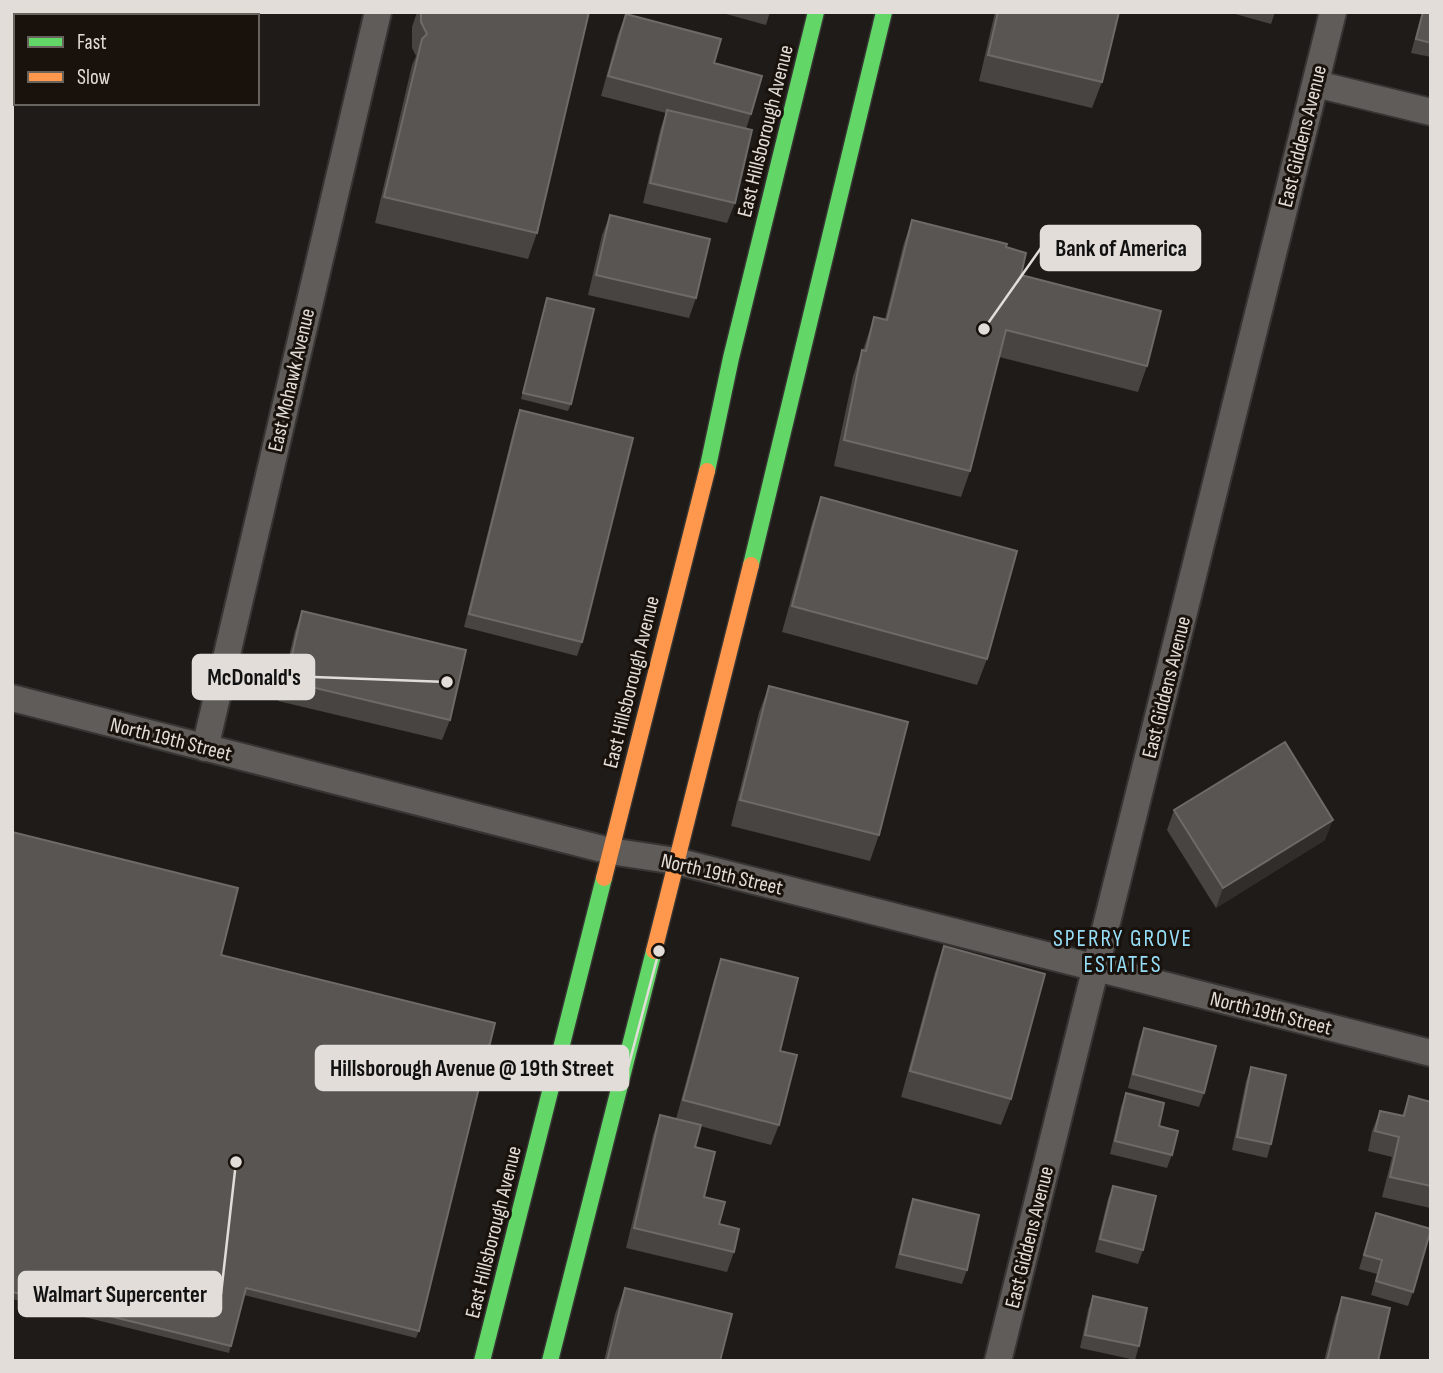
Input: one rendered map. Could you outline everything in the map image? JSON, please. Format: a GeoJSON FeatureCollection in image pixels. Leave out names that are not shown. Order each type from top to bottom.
{"type":"FeatureCollection","features":[{"type":"Feature","properties":{"kind":"main road","name":"East Hillsborough Avenue"},"geometry":{"type":"LineString","coordinates":[[482,1361],[703,490],[731,358],[816,12]]}},
{"type":"Feature","properties":{"kind":"main road"},"geometry":{"type":"LineString","coordinates":[[550,1361],[676,861],[884,12]]}},
{"type":"Feature","properties":{"kind":"street","name":"East Mohawk Avenue"},"geometry":{"type":"LineString","coordinates":[[205,748],[378,12]]}},
{"type":"Feature","properties":{"kind":"street","name":"East Giddens Avenue"},"geometry":{"type":"LineString","coordinates":[[998,1361],[1333,12]]}},
{"type":"Feature","properties":{"kind":"street"},"geometry":{"type":"LineString","coordinates":[[1316,84],[1431,112]]}},
{"type":"Feature","properties":{"kind":"street","name":"North 19th Street"},"geometry":{"type":"LineString","coordinates":[[12,698],[610,850],[676,861],[1431,1053]]}},
{"type":"Feature","properties":{"kind":"building"},"geometry":{"type":"Polygon","coordinates":[[[421,12],[589,12],[537,233],[384,197],[422,39],[427,34],[421,22],[421,12]]]}},
{"type":"Feature","properties":{"kind":"building"},"geometry":{"type":"Polygon","coordinates":[[[998,12],[1119,12],[1102,82],[988,55],[998,12]]]}},
{"type":"Feature","properties":{"kind":"building"},"geometry":{"type":"Polygon","coordinates":[[[1423,12],[1431,12],[1431,43],[1416,39],[1423,12]]]}},
{"type":"Feature","properties":{"kind":"building"},"geometry":{"type":"Polygon","coordinates":[[[626,14],[721,39],[714,63],[762,76],[751,114],[608,76],[626,14]]]}},
{"type":"Feature","properties":{"kind":"building"},"geometry":{"type":"Polygon","coordinates":[[[667,110],[752,130],[735,203],[650,183],[667,110]]]}},
{"type":"Feature","properties":{"kind":"building"},"geometry":{"type":"Polygon","coordinates":[[[610,215],[710,239],[696,298],[596,275],[610,215]]]}},
{"type":"Feature","properties":{"kind":"building"},"geometry":{"type":"Polygon","coordinates":[[[912,220],[1007,244],[1006,247],[1026,253],[1021,275],[1161,311],[1147,366],[1006,330],[970,471],[844,440],[862,350],[866,351],[874,317],[887,320],[912,220]]]}},
{"type":"Feature","properties":{"kind":"building"},"geometry":{"type":"Polygon","coordinates":[[[547,298],[594,309],[571,404],[523,393],[547,298]]]}},
{"type":"Feature","properties":{"kind":"building"},"geometry":{"type":"Polygon","coordinates":[[[520,410],[633,438],[582,642],[469,614],[520,410]]]}},
{"type":"Feature","properties":{"kind":"building"},"geometry":{"type":"Polygon","coordinates":[[[821,497],[1017,551],[987,659],[792,606],[821,497]]]}},
{"type":"Feature","properties":{"kind":"building"},"geometry":{"type":"Polygon","coordinates":[[[302,611],[466,650],[450,720],[286,681],[302,611]]]}},
{"type":"Feature","properties":{"kind":"building"},"geometry":{"type":"Polygon","coordinates":[[[769,686],[908,722],[879,835],[740,800],[769,686]]]}},
{"type":"Feature","properties":{"kind":"building"},"geometry":{"type":"Polygon","coordinates":[[[1285,742],[1333,820],[1223,888],[1174,810],[1285,742]]]}},
{"type":"Feature","properties":{"kind":"building"},"geometry":{"type":"Polygon","coordinates":[[[12,832],[238,888],[221,955],[495,1023],[419,1331],[246,1288],[231,1346],[12,1292],[12,832]]]}},
{"type":"Feature","properties":{"kind":"building"},"geometry":{"type":"Polygon","coordinates":[[[944,946],[1045,974],[1011,1099],[910,1071],[944,946]]]}},
{"type":"Feature","properties":{"kind":"building"},"geometry":{"type":"Polygon","coordinates":[[[721,959],[798,978],[780,1051],[797,1055],[779,1125],[683,1100],[721,959]]]}},
{"type":"Feature","properties":{"kind":"building"},"geometry":{"type":"Polygon","coordinates":[[[1144,1028],[1216,1046],[1204,1093],[1133,1074],[1144,1028]]]}},
{"type":"Feature","properties":{"kind":"building"},"geometry":{"type":"Polygon","coordinates":[[[1251,1067],[1286,1075],[1271,1144],[1237,1137],[1251,1067]]]}},
{"type":"Feature","properties":{"kind":"building"},"geometry":{"type":"Polygon","coordinates":[[[1126,1093],[1164,1103],[1159,1126],[1178,1131],[1172,1155],[1115,1141],[1126,1093]]]}},
{"type":"Feature","properties":{"kind":"building"},"geometry":{"type":"Polygon","coordinates":[[[1409,1096],[1431,1102],[1431,1186],[1390,1177],[1399,1137],[1375,1131],[1380,1111],[1404,1116],[1409,1096]]]}},
{"type":"Feature","properties":{"kind":"building"},"geometry":{"type":"Polygon","coordinates":[[[660,1115],[701,1125],[695,1147],[715,1152],[704,1197],[725,1202],[719,1224],[739,1229],[734,1252],[634,1228],[660,1115]]]}},
{"type":"Feature","properties":{"kind":"building"},"geometry":{"type":"Polygon","coordinates":[[[1113,1186],[1156,1196],[1143,1250],[1100,1239],[1113,1186]]]}},
{"type":"Feature","properties":{"kind":"building"},"geometry":{"type":"Polygon","coordinates":[[[913,1199],[979,1215],[967,1270],[900,1254],[913,1199]]]}},
{"type":"Feature","properties":{"kind":"building"},"geometry":{"type":"Polygon","coordinates":[[[1376,1213],[1431,1229],[1413,1292],[1376,1281],[1382,1260],[1364,1255],[1376,1213]]]}},
{"type":"Feature","properties":{"kind":"building"},"geometry":{"type":"Polygon","coordinates":[[[625,1288],[732,1314],[720,1361],[607,1361],[625,1288]]]}},
{"type":"Feature","properties":{"kind":"building"},"geometry":{"type":"Polygon","coordinates":[[[1093,1296],[1147,1308],[1139,1346],[1085,1335],[1093,1296]]]}},
{"type":"Feature","properties":{"kind":"building"},"geometry":{"type":"Polygon","coordinates":[[[1342,1297],[1390,1308],[1378,1361],[1327,1361],[1342,1297]]]}},
{"type":"Feature","properties":{"kind":"traffic: fast"},"geometry":{"type":"LineString","coordinates":[[707,471],[731,358],[816,12]]}},
{"type":"Feature","properties":{"kind":"traffic: fast"},"geometry":{"type":"LineString","coordinates":[[751,565],[884,12]]}},
{"type":"Feature","properties":{"kind":"traffic: fast"},"geometry":{"type":"LineString","coordinates":[[482,1361],[604,878]]}},
{"type":"Feature","properties":{"kind":"traffic: fast"},"geometry":{"type":"LineString","coordinates":[[550,1361],[654,951]]}},
{"type":"Feature","properties":{"kind":"traffic: slow"},"geometry":{"type":"LineString","coordinates":[[604,878],[707,471]]}},
{"type":"Feature","properties":{"kind":"traffic: slow"},"geometry":{"type":"LineString","coordinates":[[654,951],[751,565]]}},
{"type":"Feature","properties":{"kind":"place","name":"Bank of America"},"geometry":{"type":"Point","coordinates":[984,329]}},
{"type":"Feature","properties":{"kind":"place","name":"McDonald's"},"geometry":{"type":"Point","coordinates":[447,682]}},
{"type":"Feature","properties":{"kind":"place","name":"Hillsborough Avenue @ 19th Street"},"geometry":{"type":"Point","coordinates":[659,951]}},
{"type":"Feature","properties":{"kind":"place","name":"Walmart Supercenter"},"geometry":{"type":"Point","coordinates":[236,1162]}},
{"type":"Feature","properties":{"kind":"district","name":"SPERRY GROVE ESTATES"},"geometry":{"type":"Point","coordinates":[1123,951]}}]}
